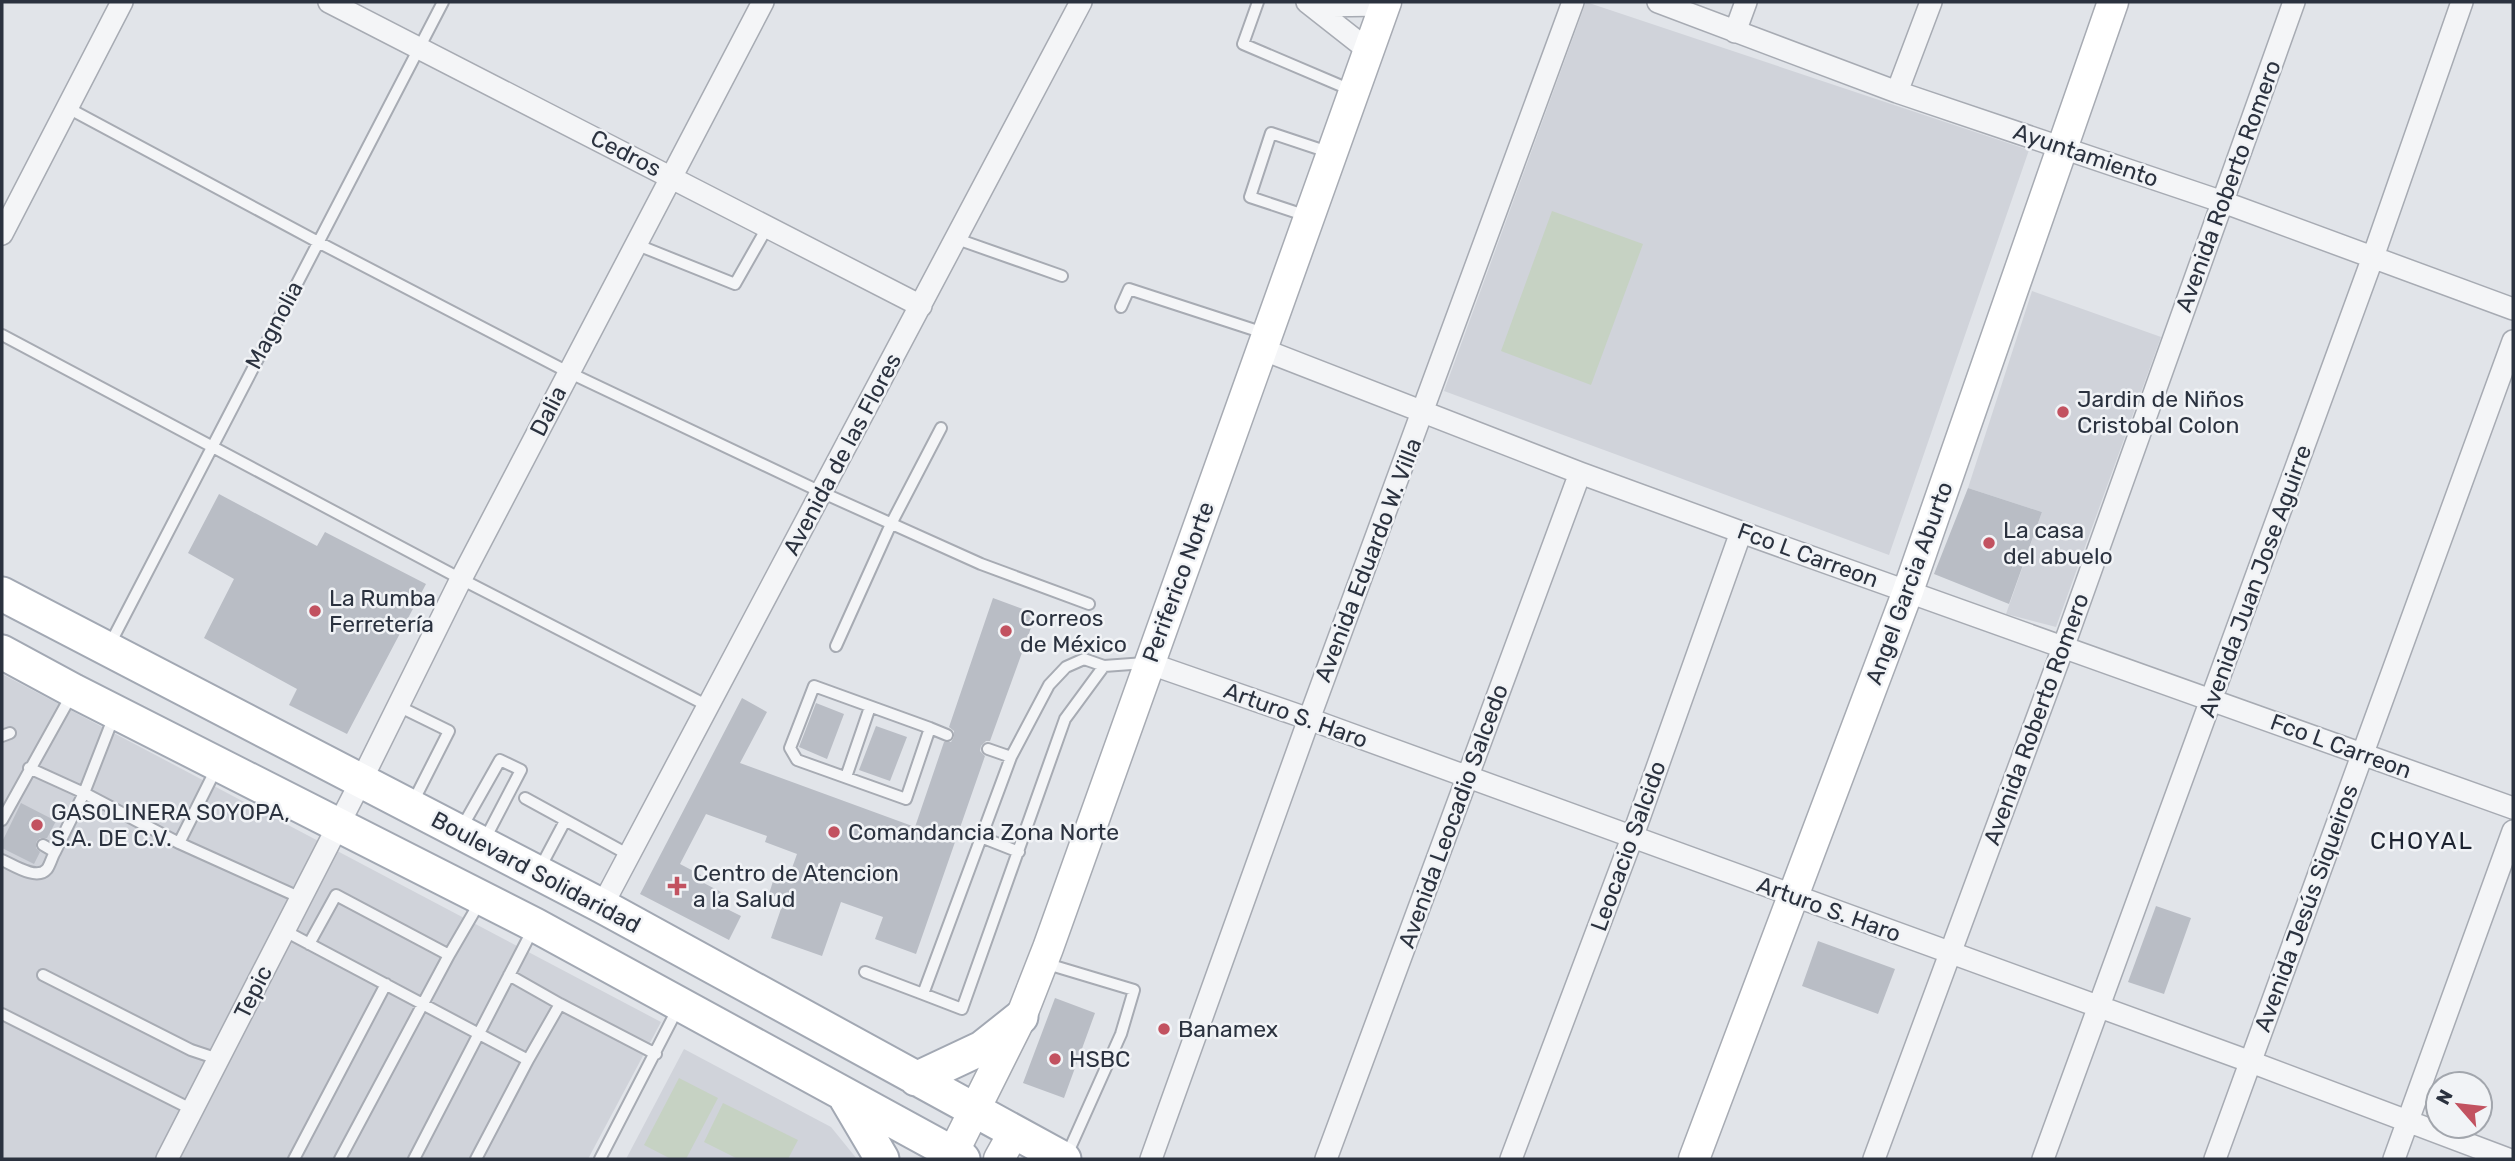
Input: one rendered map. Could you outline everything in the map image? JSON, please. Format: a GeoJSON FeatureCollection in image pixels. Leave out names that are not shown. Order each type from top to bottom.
{"type":"FeatureCollection","features":[{"type":"Feature","properties":{"kind":"main road","name":"Boulevard Solidaridad"},"geometry":{"type":"LineString","coordinates":[[2,594],[538,872],[976,1111],[1006,1146],[1065,1159]]}},
{"type":"Feature","properties":{"kind":"main road","name":"Boulevard Solidaridad"},"geometry":{"type":"LineString","coordinates":[[2,652],[535,925],[955,1157]]}},
{"type":"Feature","properties":{"kind":"main road"},"geometry":{"type":"LineString","coordinates":[[916,1079],[982,1048],[1021,1017]]}},
{"type":"Feature","properties":{"kind":"main road"},"geometry":{"type":"LineString","coordinates":[[882,1159],[853,1100],[886,1062]]}},
{"type":"Feature","properties":{"kind":"street"},"geometry":{"type":"LineString","coordinates":[[2,234],[122,2]]}},
{"type":"Feature","properties":{"kind":"street","name":"Cedros"},"geometry":{"type":"LineString","coordinates":[[329,2],[921,306]]}},
{"type":"Feature","properties":{"kind":"street","name":"Dalia"},"geometry":{"type":"LineString","coordinates":[[339,824],[461,579],[763,2]]}},
{"type":"Feature","properties":{"kind":"street","name":"Avenida de las Flores"},"geometry":{"type":"LineString","coordinates":[[602,906],[1081,2]]}},
{"type":"Feature","properties":{"kind":"street","name":"Avenida Eduardo W. Villa"},"geometry":{"type":"LineString","coordinates":[[1151,1159],[1309,719],[1573,2]]}},
{"type":"Feature","properties":{"kind":"street","name":"Ayuntamiento"},"geometry":{"type":"LineString","coordinates":[[1658,2],[1897,92],[2222,202],[2513,309]]}},
{"type":"Feature","properties":{"kind":"street"},"geometry":{"type":"LineString","coordinates":[[1735,32],[1746,2]]}},
{"type":"Feature","properties":{"kind":"street"},"geometry":{"type":"LineString","coordinates":[[1897,92],[1931,2]]}},
{"type":"Feature","properties":{"kind":"street","name":"Angel Garcia Aburto"},"geometry":{"type":"LineString","coordinates":[[1694,1159],[1908,591],[2113,2]]}},
{"type":"Feature","properties":{"kind":"street","name":"Avenida Roberto Romero"},"geometry":{"type":"LineString","coordinates":[[1874,1159],[2063,648],[2294,2]]}},
{"type":"Feature","properties":{"kind":"street","name":"Avenida Juan Jose Aguirre"},"geometry":{"type":"LineString","coordinates":[[2043,1159],[2373,257],[2462,2]]}},
{"type":"Feature","properties":{"kind":"street"},"geometry":{"type":"LineString","coordinates":[[1311,4],[1386,4]]}},
{"type":"Feature","properties":{"kind":"street"},"geometry":{"type":"LineString","coordinates":[[1311,4],[1368,50]]}},
{"type":"Feature","properties":{"kind":"street","name":"Periferico Norte"},"geometry":{"type":"LineString","coordinates":[[955,1157],[1021,1017],[1042,963],[1386,4]]}},
{"type":"Feature","properties":{"kind":"street","name":"Avenida Jesús Siqueiros"},"geometry":{"type":"LineString","coordinates":[[2215,1159],[2513,341]]}},
{"type":"Feature","properties":{"kind":"street","name":"Fco L Carreon"},"geometry":{"type":"LineString","coordinates":[[1266,342],[1424,412],[1580,472],[2513,808]]}},
{"type":"Feature","properties":{"kind":"street","name":"Avenida Leocadio Salcedo"},"geometry":{"type":"LineString","coordinates":[[1326,1159],[1580,472]]}},
{"type":"Feature","properties":{"kind":"street","name":"Leocacio Salcido"},"geometry":{"type":"LineString","coordinates":[[1511,1159],[1632,838],[1741,532]]}},
{"type":"Feature","properties":{"kind":"street","name":"Arturo S. Haro"},"geometry":{"type":"LineString","coordinates":[[1148,663],[1309,719],[2251,1062],[2508,1159]]}},
{"type":"Feature","properties":{"kind":"street","name":"Tepic"},"geometry":{"type":"LineString","coordinates":[[167,1159],[339,824]]}},
{"type":"Feature","properties":{"kind":"street"},"geometry":{"type":"LineString","coordinates":[[2394,1159],[2513,831]]}},
{"type":"Feature","properties":{"kind":"lane","name":"Magnolia"},"geometry":{"type":"LineString","coordinates":[[108,649],[443,2]]}},
{"type":"Feature","properties":{"kind":"lane"},"geometry":{"type":"LineString","coordinates":[[1258,2],[1243,44],[1353,91]]}},
{"type":"Feature","properties":{"kind":"lane"},"geometry":{"type":"LineString","coordinates":[[68,108],[318,243],[568,372],[891,524],[981,564],[1089,604]]}},
{"type":"Feature","properties":{"kind":"lane"},"geometry":{"type":"LineString","coordinates":[[1310,217],[1250,197],[1271,134],[1332,153]]}},
{"type":"Feature","properties":{"kind":"lane"},"geometry":{"type":"LineString","coordinates":[[635,244],[734,284],[768,226]]}},
{"type":"Feature","properties":{"kind":"lane"},"geometry":{"type":"LineString","coordinates":[[957,239],[1062,276]]}},
{"type":"Feature","properties":{"kind":"lane"},"geometry":{"type":"LineString","coordinates":[[1121,307],[1129,289],[1266,342]]}},
{"type":"Feature","properties":{"kind":"lane"},"geometry":{"type":"LineString","coordinates":[[2,335],[461,579],[708,706]]}},
{"type":"Feature","properties":{"kind":"lane"},"geometry":{"type":"LineString","coordinates":[[836,646],[891,524],[941,428]]}},
{"type":"Feature","properties":{"kind":"lane"},"geometry":{"type":"LineString","coordinates":[[923,994],[1010,757],[1049,685],[1066,667],[1084,659],[1104,666],[1148,663]]}},
{"type":"Feature","properties":{"kind":"lane"},"geometry":{"type":"LineString","coordinates":[[865,972],[962,1009],[1065,719],[1104,666]]}},
{"type":"Feature","properties":{"kind":"lane"},"geometry":{"type":"LineString","coordinates":[[930,728],[906,799],[797,760],[790,748],[814,687],[930,728],[947,735]]}},
{"type":"Feature","properties":{"kind":"lane"},"geometry":{"type":"LineString","coordinates":[[4,824],[29,768],[74,691]]}},
{"type":"Feature","properties":{"kind":"lane"},"geometry":{"type":"LineString","coordinates":[[398,706],[449,731],[411,807]]}},
{"type":"Feature","properties":{"kind":"lane"},"geometry":{"type":"LineString","coordinates":[[846,778],[870,707]]}},
{"type":"Feature","properties":{"kind":"lane"},"geometry":{"type":"LineString","coordinates":[[2,860],[34,874],[47,869],[84,793],[115,712]]}},
{"type":"Feature","properties":{"kind":"lane"},"geometry":{"type":"LineString","coordinates":[[988,749],[1010,757]]}},
{"type":"Feature","properties":{"kind":"lane"},"geometry":{"type":"LineString","coordinates":[[500,760],[521,770],[471,838],[500,760]]}},
{"type":"Feature","properties":{"kind":"lane"},"geometry":{"type":"LineString","coordinates":[[179,843],[219,764]]}},
{"type":"Feature","properties":{"kind":"lane"},"geometry":{"type":"LineString","coordinates":[[29,768],[84,793],[179,843],[301,898]]}},
{"type":"Feature","properties":{"kind":"lane"},"geometry":{"type":"LineString","coordinates":[[525,798],[629,855]]}},
{"type":"Feature","properties":{"kind":"lane"},"geometry":{"type":"LineString","coordinates":[[538,872],[565,821]]}},
{"type":"Feature","properties":{"kind":"lane"},"geometry":{"type":"LineString","coordinates":[[981,837],[1019,852]]}},
{"type":"Feature","properties":{"kind":"lane"},"geometry":{"type":"LineString","coordinates":[[43,845],[55,852]]}},
{"type":"Feature","properties":{"kind":"lane"},"geometry":{"type":"LineString","coordinates":[[309,944],[336,895],[449,955]]}},
{"type":"Feature","properties":{"kind":"lane"},"geometry":{"type":"LineString","coordinates":[[340,1159],[482,898]]}},
{"type":"Feature","properties":{"kind":"lane"},"geometry":{"type":"LineString","coordinates":[[414,1159],[535,925]]}},
{"type":"Feature","properties":{"kind":"lane"},"geometry":{"type":"LineString","coordinates":[[285,931],[528,1060]]}},
{"type":"Feature","properties":{"kind":"lane"},"geometry":{"type":"LineString","coordinates":[[1042,963],[1134,990],[1121,1034],[1065,1159]]}},
{"type":"Feature","properties":{"kind":"lane"},"geometry":{"type":"LineString","coordinates":[[43,975],[191,1050],[218,1059]]}},
{"type":"Feature","properties":{"kind":"lane"},"geometry":{"type":"LineString","coordinates":[[509,975],[656,1054]]}},
{"type":"Feature","properties":{"kind":"lane"},"geometry":{"type":"LineString","coordinates":[[294,1159],[386,984]]}},
{"type":"Feature","properties":{"kind":"lane"},"geometry":{"type":"LineString","coordinates":[[476,1159],[560,1004]]}},
{"type":"Feature","properties":{"kind":"lane"},"geometry":{"type":"LineString","coordinates":[[600,1159],[680,1005]]}},
{"type":"Feature","properties":{"kind":"lane"},"geometry":{"type":"LineString","coordinates":[[2,1014],[192,1110]]}},
{"type":"Feature","properties":{"kind":"shaded area"},"geometry":{"type":"Polygon","coordinates":[[[1586,2],[2029,150],[1889,555],[1444,391],[1586,2]]]}},
{"type":"Feature","properties":{"kind":"shaded area","name":"Jardin de Niños Cristobal Colon"},"geometry":{"type":"Polygon","coordinates":[[[2032,291],[2161,337],[2056,627],[2006,614],[2042,512],[1968,488],[2032,291]]]}},
{"type":"Feature","properties":{"kind":"shaded area"},"geometry":{"type":"Polygon","coordinates":[[[2,674],[661,1022],[588,1159],[2,1159],[2,674]]]}},
{"type":"Feature","properties":{"kind":"shaded area"},"geometry":{"type":"Polygon","coordinates":[[[684,1049],[831,1127],[857,1159],[626,1159],[684,1049]]]}},
{"type":"Feature","properties":{"kind":"green space"},"geometry":{"type":"Polygon","coordinates":[[[1552,211],[1643,244],[1591,385],[1501,351],[1552,211]]]}},
{"type":"Feature","properties":{"kind":"green space"},"geometry":{"type":"Polygon","coordinates":[[[679,1078],[718,1098],[686,1159],[671,1159],[644,1145],[679,1078]]]}},
{"type":"Feature","properties":{"kind":"green space"},"geometry":{"type":"Polygon","coordinates":[[[723,1103],[798,1140],[788,1159],[738,1159],[704,1142],[723,1103]]]}},
{"type":"Feature","properties":{"kind":"building","name":"La casa del abuelo"},"geometry":{"type":"Polygon","coordinates":[[[1968,488],[2042,512],[2009,604],[1934,574],[1968,488]]]}},
{"type":"Feature","properties":{"kind":"building","name":"La Rumba Ferretería"},"geometry":{"type":"Polygon","coordinates":[[[219,494],[317,546],[325,532],[426,584],[347,734],[289,705],[297,689],[204,638],[234,579],[188,553],[219,494]]]}},
{"type":"Feature","properties":{"kind":"building"},"geometry":{"type":"Polygon","coordinates":[[[993,598],[1036,614],[990,741],[981,746],[980,751],[985,756],[916,954],[875,939],[883,917],[841,902],[822,956],[771,938],[784,900],[769,894],[774,878],[787,882],[797,854],[765,842],[767,836],[706,814],[680,864],[701,875],[698,880],[721,892],[715,903],[741,916],[729,940],[640,894],[742,698],[767,712],[740,763],[915,827],[944,742],[951,742],[954,737],[954,731],[949,727],[993,598]]]}},
{"type":"Feature","properties":{"kind":"building"},"geometry":{"type":"Polygon","coordinates":[[[816,703],[844,714],[827,759],[799,747],[816,703]]]}},
{"type":"Feature","properties":{"kind":"building"},"geometry":{"type":"Polygon","coordinates":[[[876,726],[907,737],[890,781],[859,770],[876,726]]]}},
{"type":"Feature","properties":{"kind":"building"},"geometry":{"type":"Polygon","coordinates":[[[21,803],[56,821],[47,838],[40,838],[36,842],[36,848],[40,852],[34,864],[2,848],[2,842],[21,803]]]}},
{"type":"Feature","properties":{"kind":"building"},"geometry":{"type":"Polygon","coordinates":[[[2156,906],[2191,918],[2164,994],[2128,982],[2156,906]]]}},
{"type":"Feature","properties":{"kind":"building"},"geometry":{"type":"Polygon","coordinates":[[[1818,941],[1895,969],[1878,1014],[1802,986],[1818,941]]]}},
{"type":"Feature","properties":{"kind":"building"},"geometry":{"type":"Polygon","coordinates":[[[1055,998],[1095,1013],[1064,1098],[1023,1083],[1055,998]]]}},
{"type":"Feature","properties":{"kind":"place","name":"Jardin de Niños Cristobal Colon"},"geometry":{"type":"Point","coordinates":[2063,412]}},
{"type":"Feature","properties":{"kind":"place","name":"La casa del abuelo"},"geometry":{"type":"Point","coordinates":[1989,543]}},
{"type":"Feature","properties":{"kind":"place","name":"La Rumba Ferretería"},"geometry":{"type":"Point","coordinates":[315,611]}},
{"type":"Feature","properties":{"kind":"place","name":"Correos de México"},"geometry":{"type":"Point","coordinates":[1006,631]}},
{"type":"Feature","properties":{"kind":"place","name":"GASOLINERA SOYOPA, S.A. DE C.V."},"geometry":{"type":"Point","coordinates":[37,825]}},
{"type":"Feature","properties":{"kind":"place","name":"Comandancia Zona Norte"},"geometry":{"type":"Point","coordinates":[834,832]}},
{"type":"Feature","properties":{"kind":"place","name":"Centro de Atencion a la Salud"},"geometry":{"type":"Point","coordinates":[677,886]}},
{"type":"Feature","properties":{"kind":"place","name":"Banamex"},"geometry":{"type":"Point","coordinates":[1164,1029]}},
{"type":"Feature","properties":{"kind":"place","name":"HSBC"},"geometry":{"type":"Point","coordinates":[1055,1059]}},
{"type":"Feature","properties":{"kind":"district","name":"CHOYAL"},"geometry":{"type":"Point","coordinates":[2422,841]}}]}
